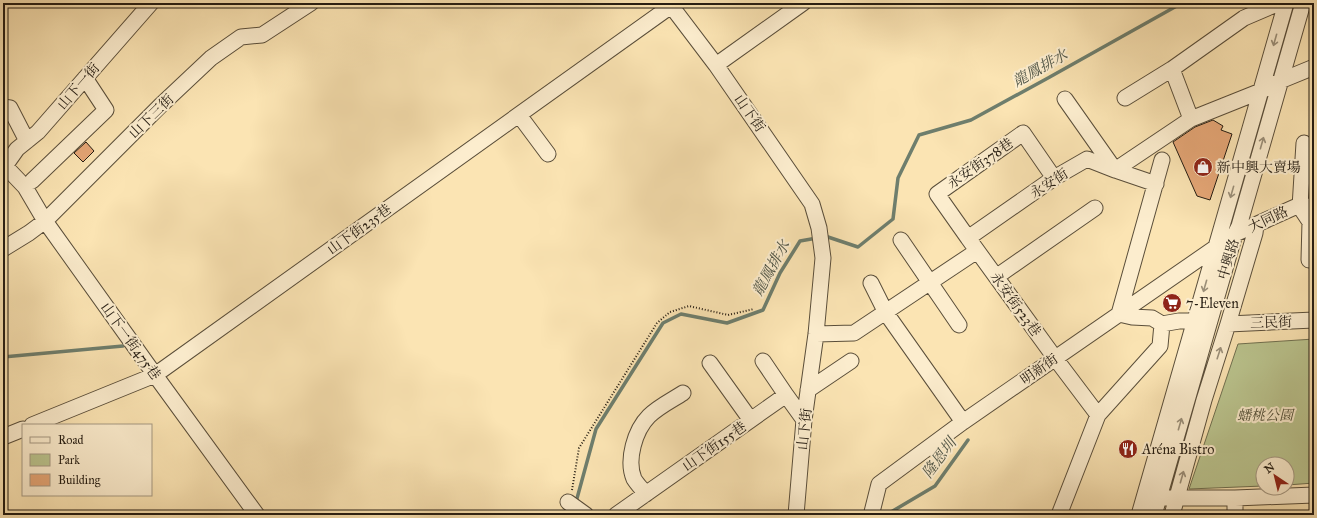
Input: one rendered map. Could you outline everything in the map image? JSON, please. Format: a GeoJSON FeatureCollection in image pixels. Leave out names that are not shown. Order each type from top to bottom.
{"type":"FeatureCollection","features":[{"type":"Feature","properties":{"kind":"street","name":"山下一街"},"geometry":{"type":"LineString","coordinates":[[4,167],[17,150],[38,132],[151,3]]}},
{"type":"Feature","properties":{"kind":"street","name":"山下三街"},"geometry":{"type":"LineString","coordinates":[[3,249],[45,221],[160,106],[211,58],[241,37],[262,35],[311,3]]}},
{"type":"Feature","properties":{"kind":"street"},"geometry":{"type":"LineString","coordinates":[[716,64],[803,3]]}},
{"type":"Feature","properties":{"kind":"street","name":"中興路"},"geometry":{"type":"LineString","coordinates":[[1139,515],[1195,321],[1226,241],[1241,219],[1303,3]]}},
{"type":"Feature","properties":{"kind":"street","name":"山下街"},"geometry":{"type":"LineString","coordinates":[[670,4],[716,64],[812,204],[819,228],[823,248],[823,258],[816,334],[804,420],[796,515]]}},
{"type":"Feature","properties":{"kind":"street","name":"山下街235巷"},"geometry":{"type":"LineString","coordinates":[[34,424],[155,375],[519,115],[670,4]]}},
{"type":"Feature","properties":{"kind":"street"},"geometry":{"type":"LineString","coordinates":[[1125,98],[1172,69],[1244,18],[1279,4]]}},
{"type":"Feature","properties":{"kind":"street","name":"中興路"},"geometry":{"type":"LineString","coordinates":[[1154,515],[1226,241],[1261,91],[1279,4]]}},
{"type":"Feature","properties":{"kind":"street"},"geometry":{"type":"LineString","coordinates":[[1115,170],[1191,119],[1261,91],[1280,81],[1314,67]]}},
{"type":"Feature","properties":{"kind":"street"},"geometry":{"type":"LineString","coordinates":[[1172,69],[1191,119]]}},
{"type":"Feature","properties":{"kind":"street"},"geometry":{"type":"LineString","coordinates":[[32,181],[106,110],[85,78]]}},
{"type":"Feature","properties":{"kind":"street"},"geometry":{"type":"LineString","coordinates":[[1065,99],[1115,170],[1156,184]]}},
{"type":"Feature","properties":{"kind":"street"},"geometry":{"type":"LineString","coordinates":[[3,107],[10,108],[27,141]]}},
{"type":"Feature","properties":{"kind":"street"},"geometry":{"type":"LineString","coordinates":[[519,115],[548,154]]}},
{"type":"Feature","properties":{"kind":"street","name":"永安街378巷"},"geometry":{"type":"LineString","coordinates":[[968,238],[937,194],[1023,133],[1054,178]]}},
{"type":"Feature","properties":{"kind":"street"},"geometry":{"type":"LineString","coordinates":[[1304,143],[1307,206],[1310,222],[1309,260]]}},
{"type":"Feature","properties":{"kind":"street","name":"永安街"},"geometry":{"type":"LineString","coordinates":[[968,238],[1054,178],[1087,159],[1115,170]]}},
{"type":"Feature","properties":{"kind":"street"},"geometry":{"type":"LineString","coordinates":[[1162,160],[1119,314],[1132,317],[1152,318],[1162,324],[1179,321],[1195,321]]}},
{"type":"Feature","properties":{"kind":"street","name":"山下一街475巷"},"geometry":{"type":"LineString","coordinates":[[4,167],[25,187],[45,221],[257,515]]}},
{"type":"Feature","properties":{"kind":"street","name":"大同路"},"geometry":{"type":"LineString","coordinates":[[1226,241],[1294,207],[1307,206]]}},
{"type":"Feature","properties":{"kind":"street"},"geometry":{"type":"LineString","coordinates":[[996,277],[1095,208]]}},
{"type":"Feature","properties":{"kind":"street"},"geometry":{"type":"LineString","coordinates":[[1172,515],[1204,400],[1255,233],[1256,225]]}},
{"type":"Feature","properties":{"kind":"street"},"geometry":{"type":"LineString","coordinates":[[816,334],[854,333],[886,313],[977,251],[968,238]]}},
{"type":"Feature","properties":{"kind":"street"},"geometry":{"type":"LineString","coordinates":[[901,240],[959,325]]}},
{"type":"Feature","properties":{"kind":"street","name":"明新街"},"geometry":{"type":"LineString","coordinates":[[873,513],[879,484],[963,422],[1226,241]]}},
{"type":"Feature","properties":{"kind":"street","name":"永安街523巷"},"geometry":{"type":"LineString","coordinates":[[977,251],[1098,415]]}},
{"type":"Feature","properties":{"kind":"street"},"geometry":{"type":"LineString","coordinates":[[871,283],[886,313],[963,422]]}},
{"type":"Feature","properties":{"kind":"street","name":"三民街"},"geometry":{"type":"LineString","coordinates":[[1228,324],[1314,320]]}},
{"type":"Feature","properties":{"kind":"street"},"geometry":{"type":"LineString","coordinates":[[1059,515],[1098,415],[1160,346],[1162,324]]}},
{"type":"Feature","properties":{"kind":"street"},"geometry":{"type":"LineString","coordinates":[[763,361],[804,420]]}},
{"type":"Feature","properties":{"kind":"street"},"geometry":{"type":"LineString","coordinates":[[808,390],[851,361]]}},
{"type":"Feature","properties":{"kind":"street"},"geometry":{"type":"LineString","coordinates":[[710,363],[750,420]]}},
{"type":"Feature","properties":{"kind":"street"},"geometry":{"type":"LineString","coordinates":[[646,494],[634,479],[630,461],[633,444],[642,425],[649,416],[683,393]]}},
{"type":"Feature","properties":{"kind":"street","name":"山下街155巷"},"geometry":{"type":"LineString","coordinates":[[616,515],[786,395]]}},
{"type":"Feature","properties":{"kind":"street"},"geometry":{"type":"LineString","coordinates":[[3,437],[22,429]]}},
{"type":"Feature","properties":{"kind":"street"},"geometry":{"type":"LineString","coordinates":[[1159,497],[1235,498],[1314,495]]}},
{"type":"Feature","properties":{"kind":"street"},"geometry":{"type":"LineString","coordinates":[[1235,498],[1235,515]]}},
{"type":"Feature","properties":{"kind":"street"},"geometry":{"type":"LineString","coordinates":[[569,503],[585,515]]}},
{"type":"Feature","properties":{"kind":"path"},"geometry":{"type":"LineString","coordinates":[[569,503],[579,448],[657,323],[670,312],[689,306],[728,315],[754,309]]}},
{"type":"Feature","properties":{"kind":"green space","name":"蟠桃公園"},"geometry":{"type":"Polygon","coordinates":[[[1314,339],[1314,483],[1295,484],[1295,456],[1255,456],[1255,486],[1189,489],[1238,344],[1314,339]]]}},
{"type":"Feature","properties":{"kind":"building","name":"新中興大賣場"},"geometry":{"type":"Polygon","coordinates":[[[1213,120],[1223,126],[1221,130],[1232,134],[1210,200],[1197,196],[1173,142],[1195,127],[1213,120]]]}},
{"type":"Feature","properties":{"kind":"building"},"geometry":{"type":"Polygon","coordinates":[[[86,142],[94,151],[83,162],[74,153],[86,142]]]}},
{"type":"Feature","properties":{"kind":"waterway","name":"龍鳳排水"},"geometry":{"type":"LineString","coordinates":[[825,236],[858,247],[893,219],[898,178],[919,135],[971,120],[1182,3]]}},
{"type":"Feature","properties":{"kind":"waterway","name":"龍鳳排水"},"geometry":{"type":"LineString","coordinates":[[576,502],[596,429],[663,323],[681,314],[727,323],[763,310],[780,273],[800,241],[817,238]]}},
{"type":"Feature","properties":{"kind":"waterway"},"geometry":{"type":"LineString","coordinates":[[3,357],[123,346]]}},
{"type":"Feature","properties":{"kind":"waterway","name":"隆恩圳"},"geometry":{"type":"LineString","coordinates":[[889,515],[891,512],[935,486],[968,440]]}},
{"type":"Feature","properties":{"kind":"place","name":"新中興大賣場"},"geometry":{"type":"Point","coordinates":[1203,167]}},
{"type":"Feature","properties":{"kind":"place","name":"7-Eleven"},"geometry":{"type":"Point","coordinates":[1172,303]}},
{"type":"Feature","properties":{"kind":"place","name":"Aréna Bistro"},"geometry":{"type":"Point","coordinates":[1128,449]}}]}
